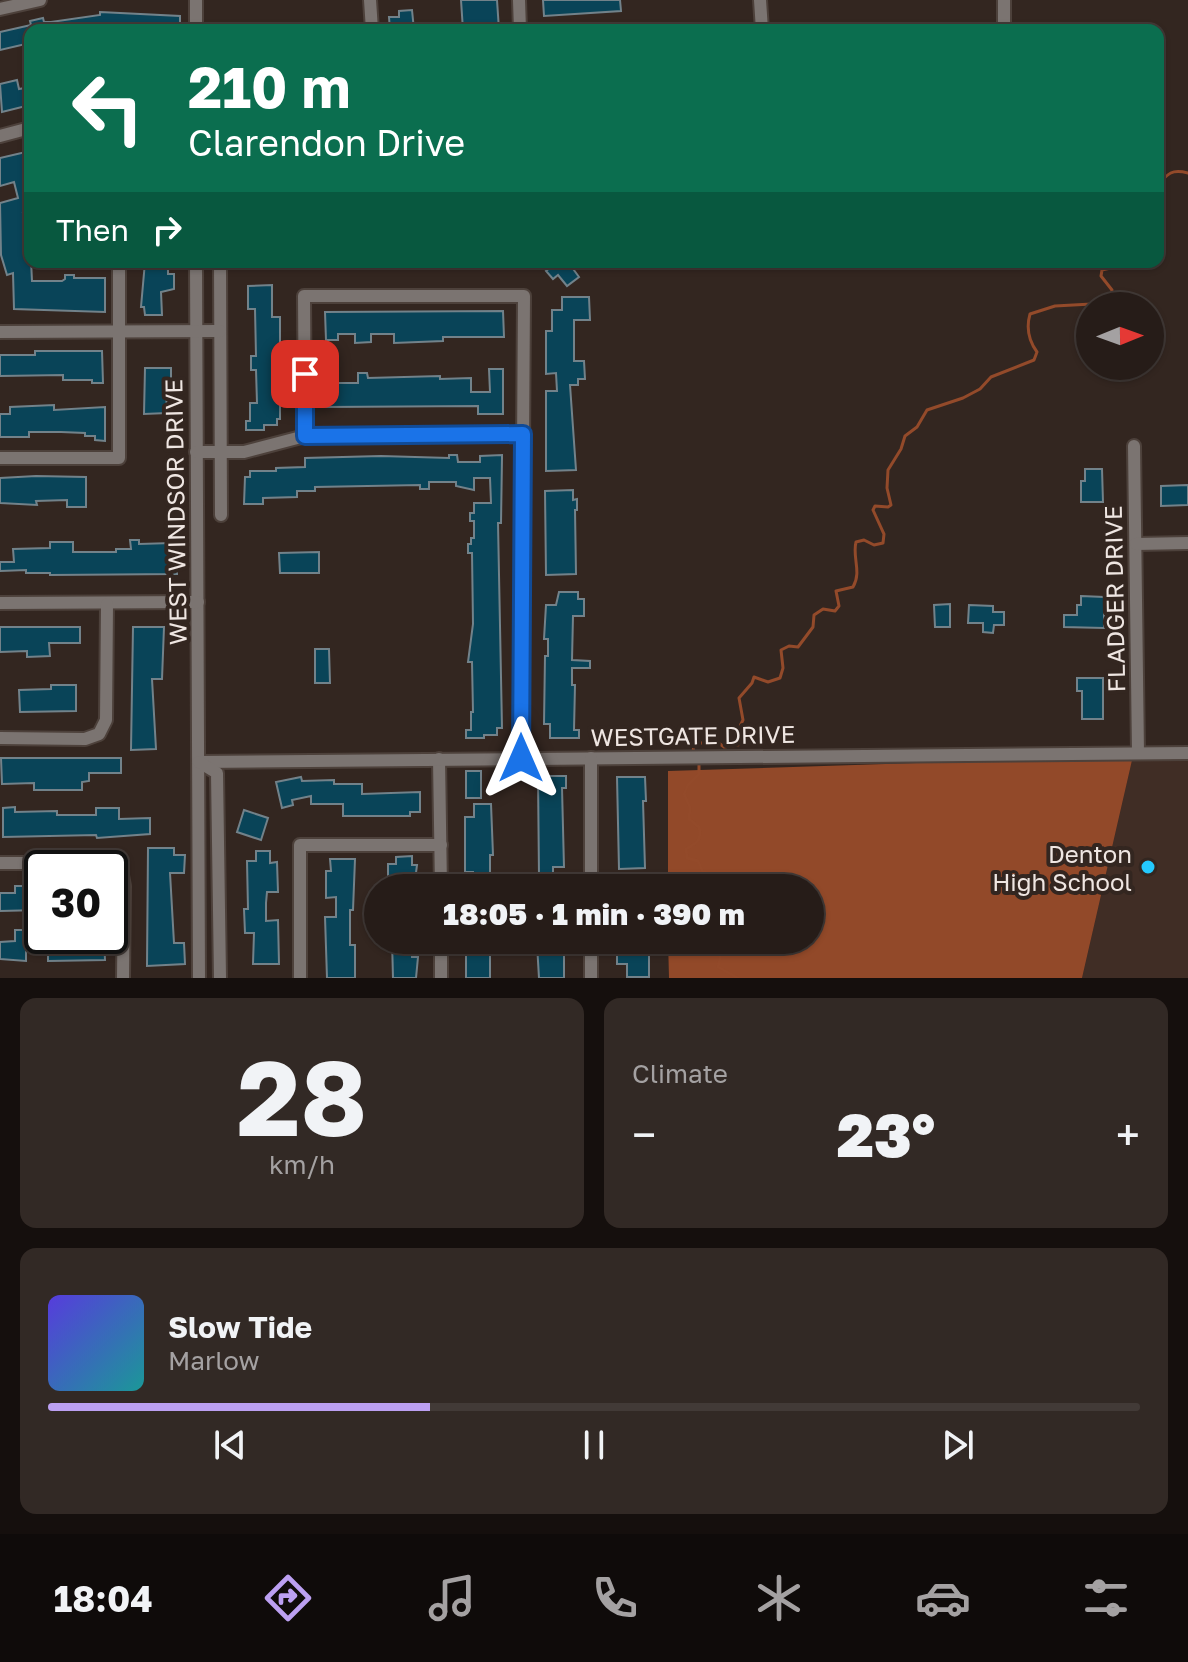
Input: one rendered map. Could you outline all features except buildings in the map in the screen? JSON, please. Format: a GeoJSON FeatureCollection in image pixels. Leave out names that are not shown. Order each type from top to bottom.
{"type":"FeatureCollection","features":[{"type":"Feature","properties":{"kind":"street"},"geometry":{"type":"LineString","coordinates":[[0,9],[40,0]]}},
{"type":"Feature","properties":{"kind":"street"},"geometry":{"type":"LineString","coordinates":[[196,0],[196,24]]}},
{"type":"Feature","properties":{"kind":"street"},"geometry":{"type":"LineString","coordinates":[[370,0],[372,24]]}},
{"type":"Feature","properties":{"kind":"street"},"geometry":{"type":"LineString","coordinates":[[519,0],[520,24]]}},
{"type":"Feature","properties":{"kind":"street"},"geometry":{"type":"LineString","coordinates":[[760,0],[762,24]]}},
{"type":"Feature","properties":{"kind":"street"},"geometry":{"type":"LineString","coordinates":[[1004,0],[1004,24]]}},
{"type":"Feature","properties":{"kind":"street"},"geometry":{"type":"LineString","coordinates":[[0,136],[24,130]]}},
{"type":"Feature","properties":{"kind":"street"},"geometry":{"type":"LineString","coordinates":[[0,458],[119,458],[119,268]]}},
{"type":"Feature","properties":{"kind":"street","name":"WEST WINDSOR DRIVE"},"geometry":{"type":"LineString","coordinates":[[196,268],[199,978]]}},
{"type":"Feature","properties":{"kind":"street"},"geometry":{"type":"LineString","coordinates":[[220,268],[221,515]]}},
{"type":"Feature","properties":{"kind":"street"},"geometry":{"type":"LineString","coordinates":[[305,436],[304,296],[524,296],[521,758]]}},
{"type":"Feature","properties":{"kind":"street"},"geometry":{"type":"LineString","coordinates":[[0,332],[220,331]]}},
{"type":"Feature","properties":{"kind":"street"},"geometry":{"type":"LineString","coordinates":[[196,452],[244,452],[305,436],[523,434]]}},
{"type":"Feature","properties":{"kind":"street","name":"FLADGER DRIVE"},"geometry":{"type":"LineString","coordinates":[[1134,446],[1138,753]]}},
{"type":"Feature","properties":{"kind":"street"},"geometry":{"type":"LineString","coordinates":[[1136,544],[1188,543]]}},
{"type":"Feature","properties":{"kind":"street"},"geometry":{"type":"LineString","coordinates":[[0,603],[198,602]]}},
{"type":"Feature","properties":{"kind":"street"},"geometry":{"type":"LineString","coordinates":[[0,738],[85,739],[99,734],[106,720],[107,604]]}},
{"type":"Feature","properties":{"kind":"street","name":"WESTGATE DRIVE"},"geometry":{"type":"LineString","coordinates":[[199,762],[1188,753]]}},
{"type":"Feature","properties":{"kind":"street"},"geometry":{"type":"LineString","coordinates":[[591,758],[591,874]]}},
{"type":"Feature","properties":{"kind":"street"},"geometry":{"type":"LineString","coordinates":[[439,759],[441,874]]}},
{"type":"Feature","properties":{"kind":"street"},"geometry":{"type":"LineString","coordinates":[[199,762],[217,773],[220,978]]}},
{"type":"Feature","properties":{"kind":"street"},"geometry":{"type":"LineString","coordinates":[[300,978],[300,845],[441,845]]}},
{"type":"Feature","properties":{"kind":"street"},"geometry":{"type":"LineString","coordinates":[[0,863],[110,863],[121,870],[124,886],[123,978]]}},
{"type":"Feature","properties":{"kind":"street"},"geometry":{"type":"LineString","coordinates":[[441,954],[441,978]]}},
{"type":"Feature","properties":{"kind":"street"},"geometry":{"type":"LineString","coordinates":[[591,954],[591,978]]}},
{"type":"Feature","properties":{"kind":"shaded area","name":"Denton High School"},"geometry":{"type":"Polygon","coordinates":[[[1133,756],[1188,756],[1188,978],[1082,978],[1133,756]]]}},
{"type":"Feature","properties":{"kind":"shaded area"},"geometry":{"type":"Polygon","coordinates":[[[1133,756],[1082,978],[669,978],[668,954],[824,954],[824,874],[668,874],[668,771],[1133,756]]]}},
{"type":"Feature","properties":{"kind":"waterway"},"geometry":{"type":"LineString","coordinates":[[1164,179],[1171,173],[1188,173]]}},
{"type":"Feature","properties":{"kind":"waterway"},"geometry":{"type":"LineString","coordinates":[[693,752],[694,744],[716,741],[724,747],[738,745],[736,734],[743,720],[739,698],[754,677],[768,682],[780,678],[783,668],[781,650],[789,646],[798,647],[813,627],[814,615],[823,609],[835,611],[839,606],[836,591],[853,587],[857,576],[856,542],[883,543],[884,534],[873,510],[875,506],[891,505],[887,488],[888,470],[905,436],[917,427],[927,410],[963,398],[980,389],[991,377],[1034,360],[1037,352],[1029,334],[1030,314],[1055,306],[1110,303],[1112,290],[1101,276],[1102,270],[1111,268]]}},
{"type":"Feature","properties":{"kind":"waterway"},"geometry":{"type":"LineString","coordinates":[[699,765],[699,774],[684,794],[690,807],[689,819],[700,831],[698,841],[686,849],[687,858],[698,861],[703,872],[716,874]]}},
{"type":"Feature","properties":{"kind":"waterway"},"geometry":{"type":"LineString","coordinates":[[721,954],[718,967],[738,978]]}},
{"type":"Feature","properties":{"kind":"place","name":"Denton High School"},"geometry":{"type":"Point","coordinates":[1148,867]}},
{"type":"Feature","properties":{"kind":"route"},"geometry":{"type":"LineString","coordinates":[[305,374],[305,436],[523,434],[521,758]]}}]}
